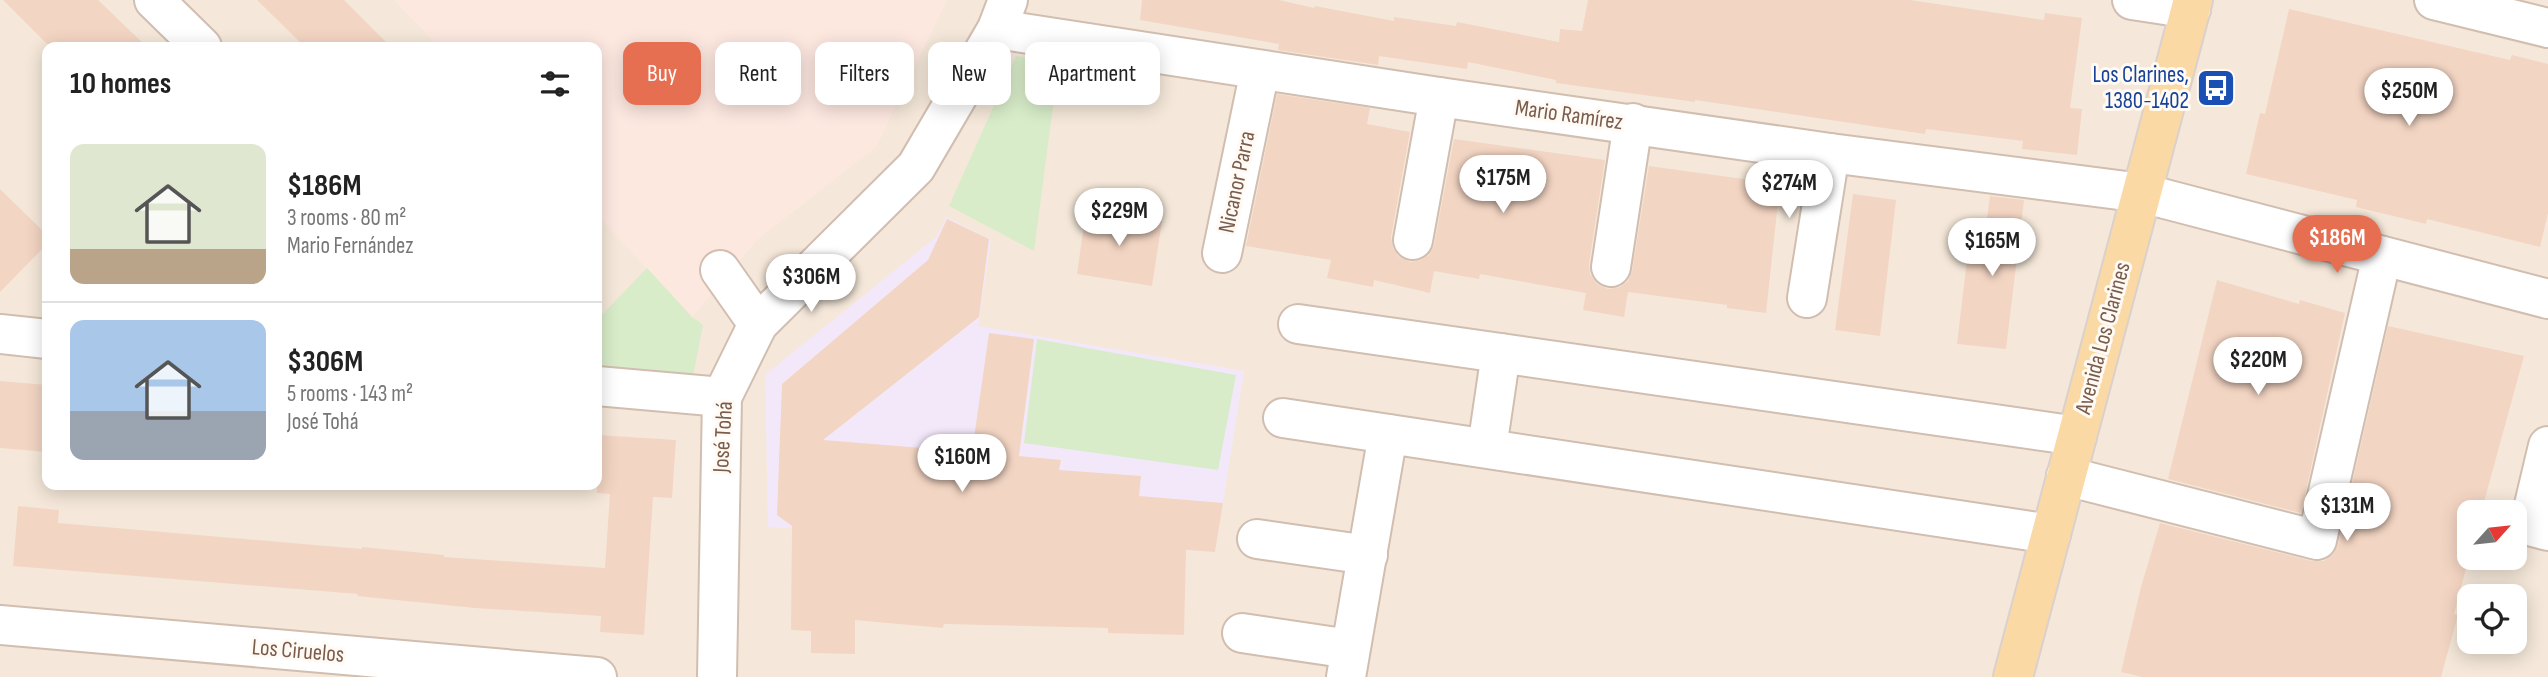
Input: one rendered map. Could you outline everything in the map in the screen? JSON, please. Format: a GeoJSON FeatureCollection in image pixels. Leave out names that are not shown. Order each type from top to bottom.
{"type":"FeatureCollection","features":[{"type":"Feature","properties":{"kind":"main road","name":"Avenida Los Clarines"},"geometry":{"type":"LineString","coordinates":[[2020,676],[2051,534],[2192,4]]}},
{"type":"Feature","properties":{"kind":"street"},"geometry":{"type":"LineString","coordinates":[[154,0],[197,42]]}},
{"type":"Feature","properties":{"kind":"street"},"geometry":{"type":"LineString","coordinates":[[2132,0],[2192,4]]}},
{"type":"Feature","properties":{"kind":"street"},"geometry":{"type":"LineString","coordinates":[[2434,0],[2548,28]]}},
{"type":"Feature","properties":{"kind":"street","name":"Mario Ramírez"},"geometry":{"type":"LineString","coordinates":[[1002,15],[1260,71],[1830,153],[2142,192],[2548,299]]}},
{"type":"Feature","properties":{"kind":"street","name":"José Tohá"},"geometry":{"type":"LineString","coordinates":[[718,677],[722,397],[758,324],[916,167],[1002,15]]}},
{"type":"Feature","properties":{"kind":"street","name":"Nicanor Parra"},"geometry":{"type":"LineString","coordinates":[[1222,253],[1260,71]]}},
{"type":"Feature","properties":{"kind":"street"},"geometry":{"type":"LineString","coordinates":[[1413,240],[1439,97]]}},
{"type":"Feature","properties":{"kind":"street"},"geometry":{"type":"LineString","coordinates":[[1611,267],[1633,123]]}},
{"type":"Feature","properties":{"kind":"street"},"geometry":{"type":"LineString","coordinates":[[1807,298],[1830,153]]}},
{"type":"Feature","properties":{"kind":"street"},"geometry":{"type":"LineString","coordinates":[[2066,476],[2317,540],[2382,256]]}},
{"type":"Feature","properties":{"kind":"street"},"geometry":{"type":"LineString","coordinates":[[720,270],[758,324]]}},
{"type":"Feature","properties":{"kind":"street"},"geometry":{"type":"LineString","coordinates":[[1298,324],[2077,436]]}},
{"type":"Feature","properties":{"kind":"street"},"geometry":{"type":"LineString","coordinates":[[0,334],[42,338]]}},
{"type":"Feature","properties":{"kind":"street"},"geometry":{"type":"LineString","coordinates":[[1487,448],[1501,353]]}},
{"type":"Feature","properties":{"kind":"street"},"geometry":{"type":"LineString","coordinates":[[602,386],[722,397]]}},
{"type":"Feature","properties":{"kind":"street"},"geometry":{"type":"LineString","coordinates":[[1283,418],[2051,534]]}},
{"type":"Feature","properties":{"kind":"street"},"geometry":{"type":"LineString","coordinates":[[1242,633],[1348,663],[1388,434]]}},
{"type":"Feature","properties":{"kind":"street"},"geometry":{"type":"LineString","coordinates":[[2548,446],[2529,526],[2548,531]]}},
{"type":"Feature","properties":{"kind":"street"},"geometry":{"type":"LineString","coordinates":[[1257,539],[1368,555]]}},
{"type":"Feature","properties":{"kind":"street","name":"Los Ciruelos"},"geometry":{"type":"LineString","coordinates":[[0,625],[597,677]]}},
{"type":"Feature","properties":{"kind":"shaded area"},"geometry":{"type":"Polygon","coordinates":[[[0,0],[2548,0],[2548,677],[0,677],[0,0]]]}},
{"type":"Feature","properties":{"kind":"shaded area"},"geometry":{"type":"Polygon","coordinates":[[[394,0],[947,0],[914,68],[914,42],[815,42],[815,105],[896,105],[876,147],[757,240],[692,317],[602,220],[602,42],[434,42],[394,0]]]}},
{"type":"Feature","properties":{"kind":"shaded area"},"geometry":{"type":"Polygon","coordinates":[[[947,217],[991,240],[978,326],[1244,371],[1215,552],[768,527],[765,375],[936,237],[947,217]]]}},
{"type":"Feature","properties":{"kind":"green space"},"geometry":{"type":"Polygon","coordinates":[[[1016,56],[1025,57],[1025,105],[1053,105],[1034,251],[949,206],[994,105],[1011,105],[1011,67],[1016,56]]]}},
{"type":"Feature","properties":{"kind":"green space"},"geometry":{"type":"Polygon","coordinates":[[[647,268],[692,317],[703,325],[693,376],[602,367],[602,315],[647,268]]]}},
{"type":"Feature","properties":{"kind":"green space"},"geometry":{"type":"Polygon","coordinates":[[[1037,339],[1236,375],[1218,470],[1024,443],[1037,339]]]}},
{"type":"Feature","properties":{"kind":"building"},"geometry":{"type":"Polygon","coordinates":[[[3,0],[98,0],[142,42],[45,42],[3,0]]]}},
{"type":"Feature","properties":{"kind":"building"},"geometry":{"type":"Polygon","coordinates":[[[257,0],[344,0],[386,42],[300,42],[257,0]]]}},
{"type":"Feature","properties":{"kind":"building"},"geometry":{"type":"Polygon","coordinates":[[[1142,0],[1279,0],[1394,21],[1394,17],[1456,26],[1457,22],[1559,42],[1560,29],[1582,31],[1588,0],[1910,0],[2044,20],[2045,13],[2082,18],[2070,108],[2082,109],[2077,155],[2022,149],[2023,141],[1926,129],[1925,134],[1695,100],[1556,83],[1556,80],[1468,62],[1467,69],[1379,56],[1378,65],[1278,50],[1279,44],[1140,20],[1142,0]]]}},
{"type":"Feature","properties":{"kind":"building"},"geometry":{"type":"Polygon","coordinates":[[[2289,9],[2510,60],[2512,55],[2548,64],[2548,213],[2540,247],[2427,219],[2426,224],[2356,207],[2357,200],[2246,174],[2260,113],[2265,114],[2289,9]]]}},
{"type":"Feature","properties":{"kind":"building"},"geometry":{"type":"Polygon","coordinates":[[[1277,94],[1370,108],[1367,124],[1410,132],[1391,237],[1398,256],[1410,262],[1429,255],[1434,245],[1454,139],[1605,160],[1589,264],[1590,274],[1597,284],[1608,289],[1620,287],[1628,281],[1632,271],[1649,166],[1780,184],[1766,313],[1628,292],[1624,317],[1583,310],[1586,293],[1480,274],[1479,279],[1434,271],[1430,293],[1374,280],[1373,287],[1327,278],[1331,260],[1246,246],[1277,94]]]}},
{"type":"Feature","properties":{"kind":"building"},"geometry":{"type":"Polygon","coordinates":[[[0,189],[42,230],[42,249],[0,292],[0,189]]]}},
{"type":"Feature","properties":{"kind":"building"},"geometry":{"type":"Polygon","coordinates":[[[1853,194],[1896,200],[1880,336],[1835,330],[1853,194]]]}},
{"type":"Feature","properties":{"kind":"building"},"geometry":{"type":"Polygon","coordinates":[[[1990,196],[2024,200],[2006,349],[1957,344],[1967,260],[1981,261],[1990,196]]]}},
{"type":"Feature","properties":{"kind":"building"},"geometry":{"type":"Polygon","coordinates":[[[1086,210],[1162,221],[1152,286],[1077,274],[1086,210]]]}},
{"type":"Feature","properties":{"kind":"building"},"geometry":{"type":"Polygon","coordinates":[[[947,219],[989,239],[979,317],[823,440],[972,452],[989,333],[1034,339],[1019,456],[1061,460],[1059,470],[1141,476],[1139,496],[1223,503],[1215,552],[1186,550],[1184,635],[1108,633],[1108,628],[944,624],[943,628],[855,620],[855,654],[811,653],[811,631],[791,630],[792,526],[777,515],[782,384],[928,260],[947,219]]]}},
{"type":"Feature","properties":{"kind":"building"},"geometry":{"type":"Polygon","coordinates":[[[2217,280],[2299,304],[2300,300],[2345,313],[2301,513],[2168,479],[2217,280]]]}},
{"type":"Feature","properties":{"kind":"building"},"geometry":{"type":"Polygon","coordinates":[[[2388,326],[2524,356],[2485,500],[2457,500],[2457,570],[2466,570],[2462,584],[2457,584],[2454,614],[2457,615],[2457,619],[2441,677],[2142,677],[2121,672],[2141,587],[2160,523],[2312,561],[2324,561],[2333,554],[2338,545],[2388,326]]]}},
{"type":"Feature","properties":{"kind":"building"},"geometry":{"type":"Polygon","coordinates":[[[0,381],[42,385],[42,452],[0,448],[0,381]]]}},
{"type":"Feature","properties":{"kind":"building"},"geometry":{"type":"Polygon","coordinates":[[[602,435],[676,440],[672,498],[653,497],[644,635],[600,632],[601,616],[475,608],[357,596],[358,594],[13,566],[18,506],[59,510],[58,523],[362,547],[444,557],[605,568],[610,494],[597,493],[597,490],[602,490],[602,435]]]}},
{"type":"Feature","properties":{"kind":"place","name":"Los Clarines, 1380-1402"},"geometry":{"type":"Point","coordinates":[2216,88]}}]}
